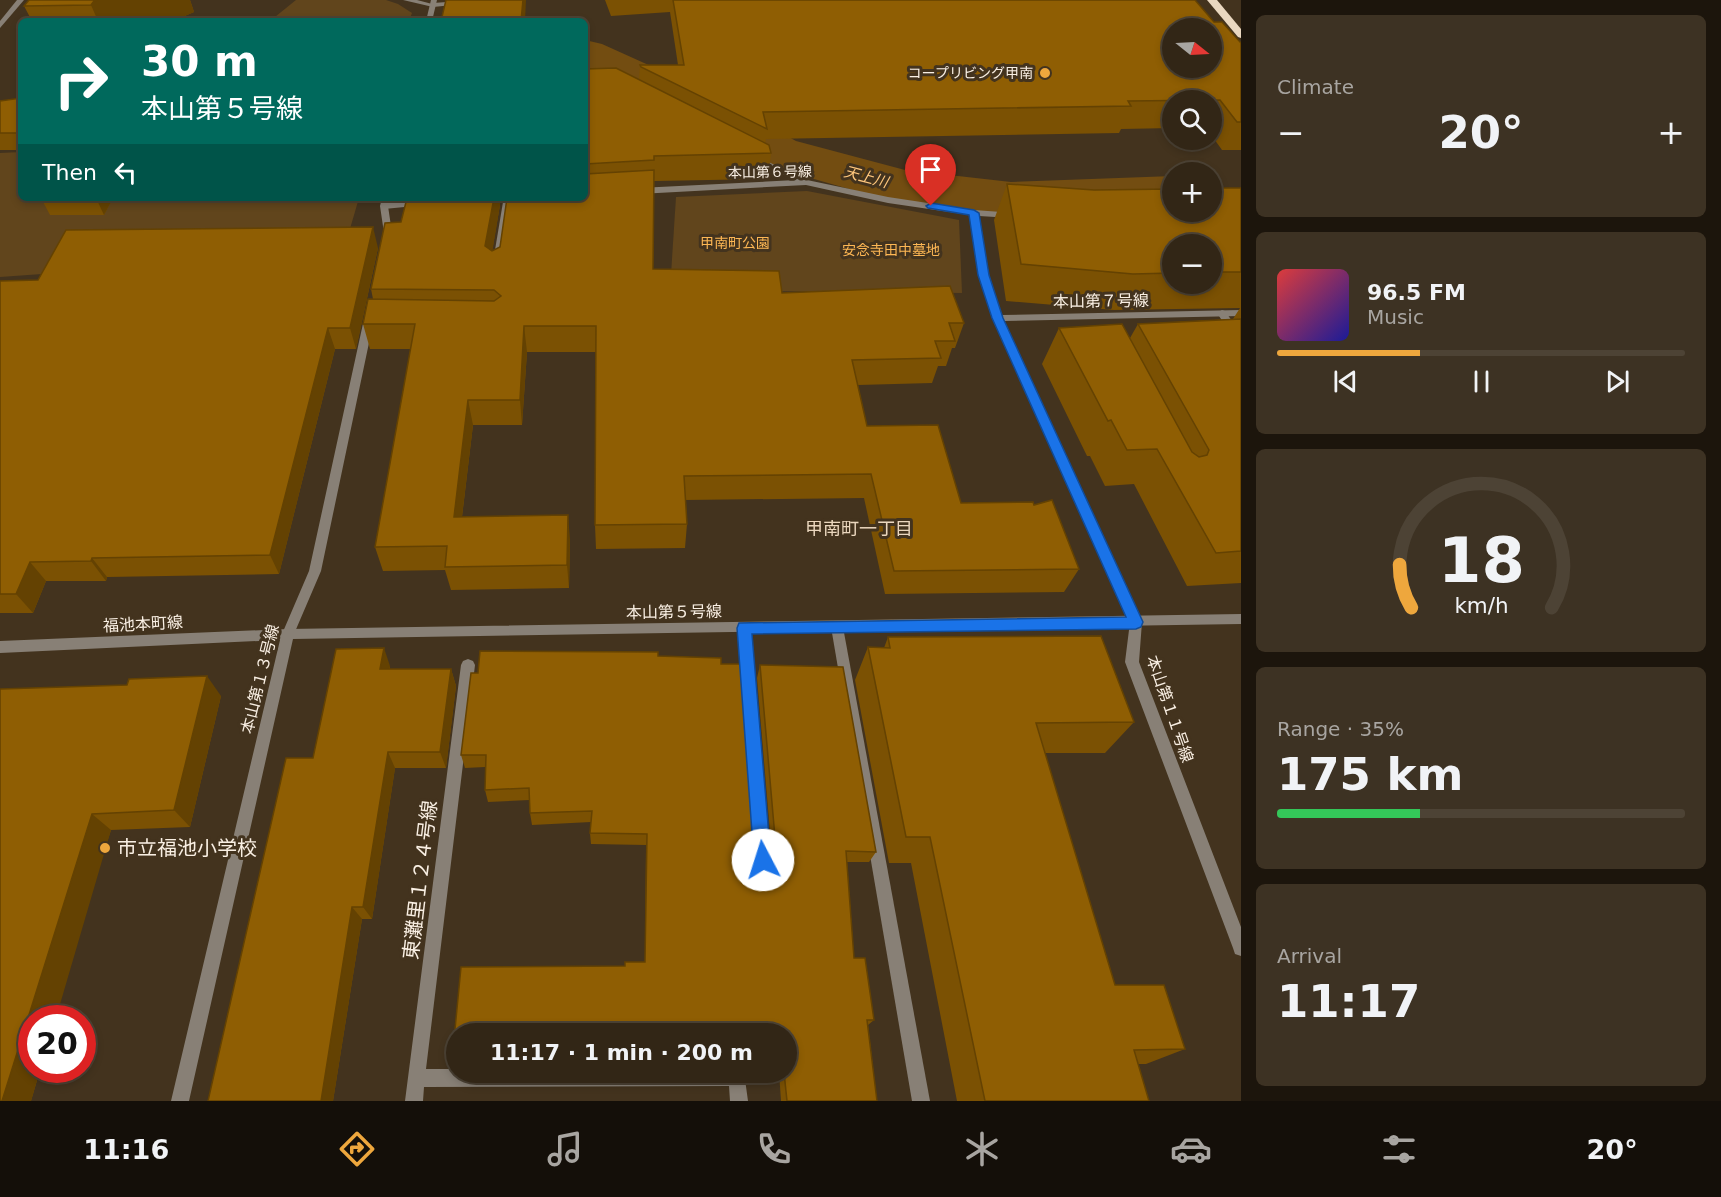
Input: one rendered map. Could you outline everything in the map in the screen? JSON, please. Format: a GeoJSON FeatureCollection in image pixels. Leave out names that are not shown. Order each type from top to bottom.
{"type":"FeatureCollection","features":[{"type":"Feature","properties":{"kind":"highway"},"geometry":{"type":"LineString","coordinates":[[1212,0],[1241,35]]}},
{"type":"Feature","properties":{"kind":"street"},"geometry":{"type":"LineString","coordinates":[[0,26],[21,0]]}},
{"type":"Feature","properties":{"kind":"street"},"geometry":{"type":"LineString","coordinates":[[406,0],[475,2]]}},
{"type":"Feature","properties":{"kind":"street"},"geometry":{"type":"LineString","coordinates":[[430,18],[433,2]]}},
{"type":"Feature","properties":{"kind":"street"},"geometry":{"type":"LineString","coordinates":[[745,154],[806,182]]}},
{"type":"Feature","properties":{"kind":"street","name":"本山第６号線"},"geometry":{"type":"LineString","coordinates":[[632,192],[806,182],[888,200],[974,213],[1022,215]]}},
{"type":"Feature","properties":{"kind":"street"},"geometry":{"type":"LineString","coordinates":[[496,272],[507,201]]}},
{"type":"Feature","properties":{"kind":"street"},"geometry":{"type":"LineString","coordinates":[[387,238],[385,202],[429,203]]}},
{"type":"Feature","properties":{"kind":"street"},"geometry":{"type":"LineString","coordinates":[[974,213],[984,275],[998,318],[1136,622]]}},
{"type":"Feature","properties":{"kind":"street"},"geometry":{"type":"LineString","coordinates":[[1221,313],[1241,341]]}},
{"type":"Feature","properties":{"kind":"street","name":"本山第７号線"},"geometry":{"type":"LineString","coordinates":[[998,318],[1241,313]]}},
{"type":"Feature","properties":{"kind":"street","name":"本山第１３号線"},"geometry":{"type":"LineString","coordinates":[[180,1101],[288,634],[315,571],[374,316]]}},
{"type":"Feature","properties":{"kind":"street"},"geometry":{"type":"LineString","coordinates":[[1087,316],[1093,327]]}},
{"type":"Feature","properties":{"kind":"street","name":"本山第５号線"},"geometry":{"type":"LineString","coordinates":[[288,634],[1241,619]]}},
{"type":"Feature","properties":{"kind":"street","name":"本山第１１号線"},"geometry":{"type":"LineString","coordinates":[[1136,622],[1132,662],[1241,948]]}},
{"type":"Feature","properties":{"kind":"street"},"geometry":{"type":"LineString","coordinates":[[837,627],[921,1101]]}},
{"type":"Feature","properties":{"kind":"street"},"geometry":{"type":"LineString","coordinates":[[744,628],[763,860]]}},
{"type":"Feature","properties":{"kind":"street","name":"福池本町線"},"geometry":{"type":"LineString","coordinates":[[0,647],[288,634]]}},
{"type":"Feature","properties":{"kind":"street","name":"東灘里１２４号線"},"geometry":{"type":"LineString","coordinates":[[414,1101],[468,665]]}},
{"type":"Feature","properties":{"kind":"street"},"geometry":{"type":"LineString","coordinates":[[417,1078],[737,1077],[739,1101]]}},
{"type":"Feature","properties":{"kind":"green space"},"geometry":{"type":"Polygon","coordinates":[[[296,0],[386,0],[412,13],[410,18],[274,18],[296,0]]]}},
{"type":"Feature","properties":{"kind":"green space"},"geometry":{"type":"Polygon","coordinates":[[[18,152],[18,201],[358,201],[347,239],[59,243],[42,274],[0,277],[0,153],[18,152]]]}},
{"type":"Feature","properties":{"kind":"green space"},"geometry":{"type":"Polygon","coordinates":[[[807,191],[959,220],[962,293],[670,290],[676,197],[807,191]]]}},
{"type":"Feature","properties":{"kind":"building"},"geometry":{"type":"Polygon","coordinates":[[[29,0],[98,0],[91,5],[24,6],[29,0]]]}},
{"type":"Feature","properties":{"kind":"building"},"geometry":{"type":"Polygon","coordinates":[[[446,0],[523,0],[521,18],[442,18],[446,0]]]}},
{"type":"Feature","properties":{"kind":"building"},"geometry":{"type":"Polygon","coordinates":[[[673,0],[1195,0],[1211,18],[1162,18],[1162,78],[1222,78],[1222,22],[1241,43],[1241,122],[1237,122],[1222,103],[1222,90],[1162,90],[1162,101],[1128,101],[1131,106],[763,112],[767,129],[640,65],[684,65],[673,0]]]}},
{"type":"Feature","properties":{"kind":"building"},"geometry":{"type":"Polygon","coordinates":[[[616,68],[769,145],[771,153],[654,156],[654,160],[588,164],[588,69],[616,68]]]}},
{"type":"Feature","properties":{"kind":"building"},"geometry":{"type":"Polygon","coordinates":[[[18,98],[18,133],[0,133],[0,101],[18,98]]]}},
{"type":"Feature","properties":{"kind":"building"},"geometry":{"type":"Polygon","coordinates":[[[654,170],[653,269],[779,271],[782,293],[950,286],[964,323],[949,323],[955,341],[935,341],[941,358],[852,360],[867,426],[938,425],[961,503],[1033,502],[1034,505],[1052,500],[1079,569],[894,571],[871,474],[684,476],[687,524],[595,525],[596,326],[524,326],[520,400],[468,400],[454,517],[568,515],[567,565],[445,567],[447,546],[375,547],[415,324],[363,324],[368,299],[494,301],[501,296],[494,290],[371,289],[385,223],[401,222],[406,201],[493,201],[485,246],[492,251],[500,247],[507,201],[588,201],[588,174],[654,170]]]}},
{"type":"Feature","properties":{"kind":"building"},"geometry":{"type":"Polygon","coordinates":[[[1007,184],[1094,190],[1162,189],[1162,222],[1222,222],[1222,188],[1241,188],[1241,272],[1222,272],[1222,234],[1162,234],[1162,273],[1133,274],[1021,264],[1007,184]]]}},
{"type":"Feature","properties":{"kind":"building"},"geometry":{"type":"Polygon","coordinates":[[[373,227],[350,328],[328,328],[270,555],[92,558],[91,561],[30,562],[16,594],[0,594],[0,281],[38,280],[66,230],[373,227]]]}},
{"type":"Feature","properties":{"kind":"building"},"geometry":{"type":"Polygon","coordinates":[[[1241,319],[1241,551],[1216,553],[1157,449],[1127,450],[1111,420],[1108,421],[1059,328],[1122,324],[1192,452],[1199,457],[1207,455],[1209,450],[1138,324],[1241,319]]]}},
{"type":"Feature","properties":{"kind":"building"},"geometry":{"type":"Polygon","coordinates":[[[1101,636],[1134,722],[1036,723],[1115,985],[1164,985],[1185,1049],[1134,1050],[1149,1101],[985,1101],[930,837],[906,837],[868,647],[890,648],[888,637],[1101,636]]]}},
{"type":"Feature","properties":{"kind":"building"},"geometry":{"type":"Polygon","coordinates":[[[384,648],[380,669],[451,669],[440,752],[388,752],[363,907],[352,907],[321,1101],[208,1101],[286,758],[313,758],[336,649],[384,648]]]}},
{"type":"Feature","properties":{"kind":"building"},"geometry":{"type":"Polygon","coordinates":[[[480,651],[658,652],[658,656],[721,658],[721,664],[742,664],[757,850],[761,857],[768,859],[774,855],[776,849],[760,665],[843,667],[876,852],[846,851],[854,958],[865,958],[874,1020],[867,1020],[877,1101],[787,1101],[785,1083],[797,1083],[797,1023],[456,1023],[461,967],[625,966],[625,962],[645,962],[647,834],[590,833],[592,811],[530,813],[529,788],[485,790],[486,755],[461,755],[471,673],[478,673],[480,651]]]}},
{"type":"Feature","properties":{"kind":"building"},"geometry":{"type":"Polygon","coordinates":[[[207,676],[174,810],[92,814],[32,1005],[18,1005],[18,1050],[2,1101],[0,1101],[0,689],[127,685],[129,679],[207,676]]]}},
{"type":"Feature","properties":{"kind":"waterway","name":"天上川"},"geometry":{"type":"LineString","coordinates":[[588,55],[686,101],[777,152],[902,187],[1011,199],[1162,193]]}},
{"type":"Feature","properties":{"kind":"place","name":"コープリビング甲南"},"geometry":{"type":"Point","coordinates":[1045,73]}},
{"type":"Feature","properties":{"kind":"place","name":"市立福池小学校"},"geometry":{"type":"Point","coordinates":[105,848]}},
{"type":"Feature","properties":{"kind":"district","name":"甲南町一丁目"},"geometry":{"type":"Point","coordinates":[859,528]}},
{"type":"Feature","properties":{"kind":"route"},"geometry":{"type":"LineString","coordinates":[[763,860],[744,628],[1136,622],[998,318],[984,275],[974,213],[931,206]]}},
{"type":"Feature","properties":{"kind":"park label","name":"甲南町公園"},"geometry":{"type":"Point","coordinates":[735,243]}},
{"type":"Feature","properties":{"kind":"park label","name":"安念寺田中墓地"},"geometry":{"type":"Point","coordinates":[891,250]}}]}
